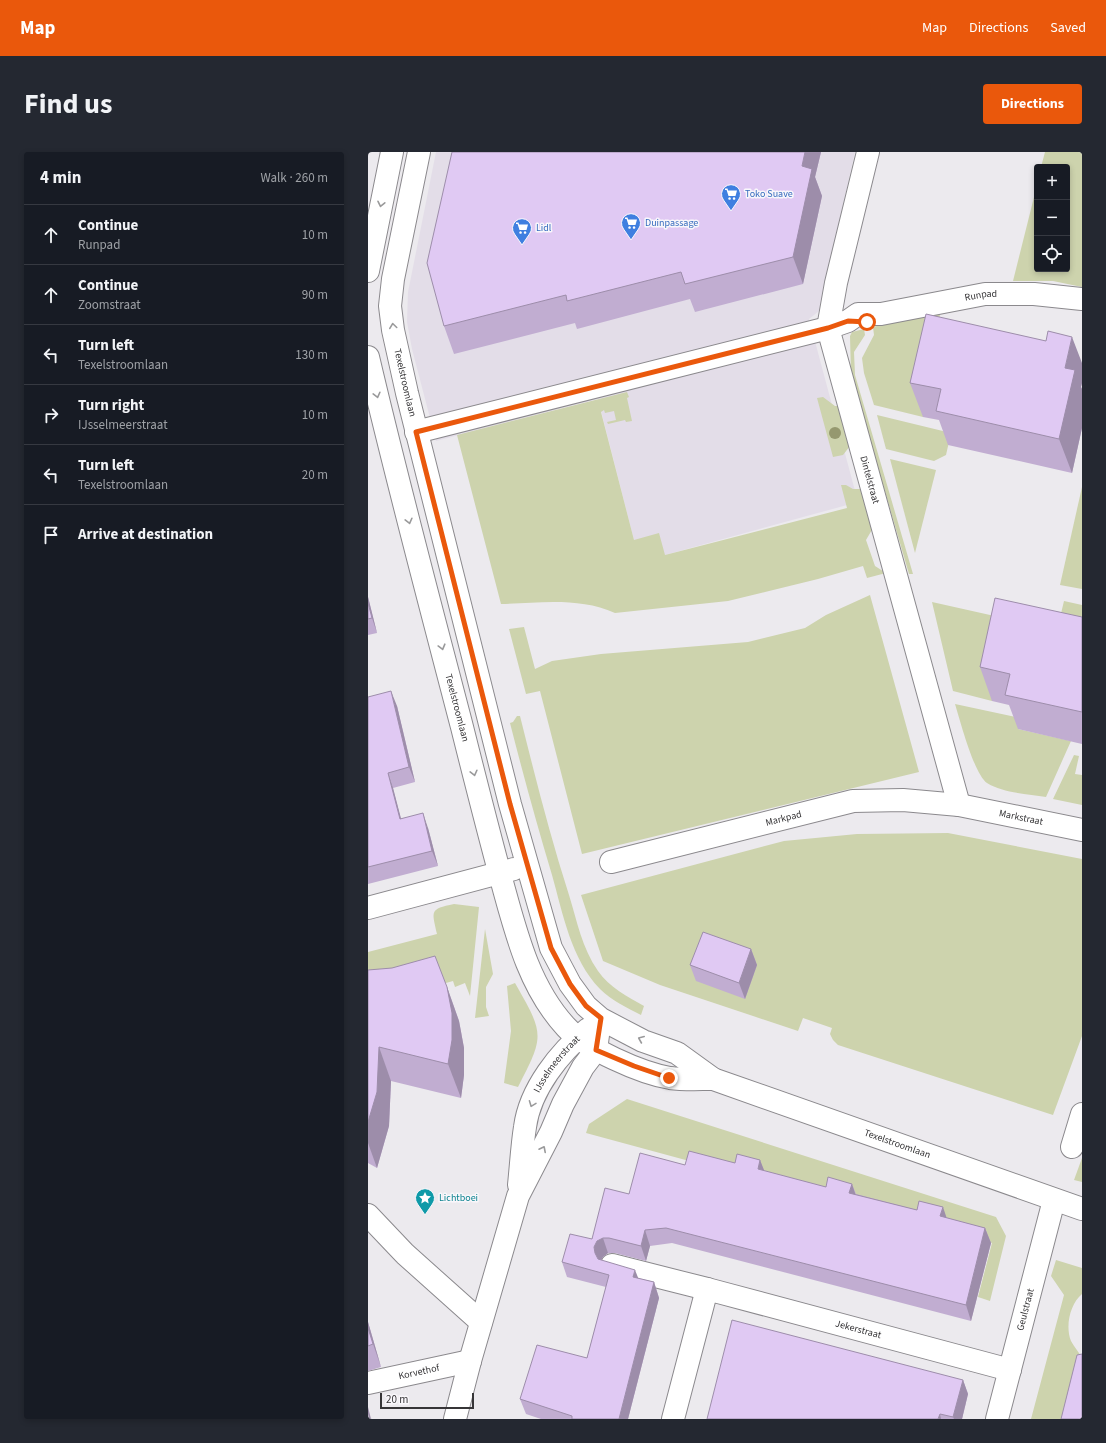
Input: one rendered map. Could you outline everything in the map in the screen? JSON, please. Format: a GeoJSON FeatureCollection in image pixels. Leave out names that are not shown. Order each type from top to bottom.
{"type":"FeatureCollection","features":[{"type":"Feature","properties":{"kind":"street"},"geometry":{"type":"LineString","coordinates":[[368,271],[377,174],[392,152]]}},
{"type":"Feature","properties":{"kind":"street","name":"Texelstroomlaan"},"geometry":{"type":"LineString","coordinates":[[419,152],[393,279],[390,306],[398,353],[416,432],[510,804],[551,948],[570,984],[586,1006],[601,1018],[643,1040],[677,1052],[713,1079],[1082,1209]]}},
{"type":"Feature","properties":{"kind":"street","name":"Dintelstraat"},"geometry":{"type":"LineString","coordinates":[[868,152],[836,283],[838,325],[959,805]]}},
{"type":"Feature","properties":{"kind":"street"},"geometry":{"type":"LineString","coordinates":[[377,174],[413,181]]}},
{"type":"Feature","properties":{"kind":"street","name":"Runpad"},"geometry":{"type":"LineString","coordinates":[[416,432],[838,325],[858,314],[881,314],[985,294],[1034,294],[1082,299]]}},
{"type":"Feature","properties":{"kind":"street","name":"Texelstroomlaan"},"geometry":{"type":"LineString","coordinates":[[368,357],[500,873],[517,937],[529,969],[543,995],[560,1020],[577,1038],[596,1050],[634,1066],[669,1078],[713,1079]]}},
{"type":"Feature","properties":{"kind":"street","name":"Markpad"},"geometry":{"type":"LineString","coordinates":[[611,862],[853,801],[903,800],[959,805]]}},
{"type":"Feature","properties":{"kind":"street","name":"Markstraat"},"geometry":{"type":"LineString","coordinates":[[959,805],[1082,830]]}},
{"type":"Feature","properties":{"kind":"street"},"geometry":{"type":"LineString","coordinates":[[368,908],[528,866]]}},
{"type":"Feature","properties":{"kind":"street","name":"IJsselmeerstraat"},"geometry":{"type":"LineString","coordinates":[[455,1419],[470,1361],[518,1196],[525,1126],[531,1103],[562,1053],[601,1018]]}},
{"type":"Feature","properties":{"kind":"street","name":"IJsselmeerstraat"},"geometry":{"type":"LineString","coordinates":[[518,1196],[583,1067],[596,1050],[601,1018]]}},
{"type":"Feature","properties":{"kind":"street"},"geometry":{"type":"LineString","coordinates":[[1072,1147],[1082,1114]]}},
{"type":"Feature","properties":{"kind":"street","name":"Geulstraat"},"geometry":{"type":"LineString","coordinates":[[997,1419],[1054,1200]]}},
{"type":"Feature","properties":{"kind":"street"},"geometry":{"type":"LineString","coordinates":[[368,1215],[405,1254],[482,1322]]}},
{"type":"Feature","properties":{"kind":"street","name":"Jekerstraat"},"geometry":{"type":"LineString","coordinates":[[612,1265],[1010,1370]]}},
{"type":"Feature","properties":{"kind":"street"},"geometry":{"type":"LineString","coordinates":[[673,1419],[707,1289]]}},
{"type":"Feature","properties":{"kind":"street","name":"Korvethof"},"geometry":{"type":"LineString","coordinates":[[368,1383],[470,1361]]}},
{"type":"Feature","properties":{"kind":"shaded area","name":"Duinpassage"},"geometry":{"type":"Polygon","coordinates":[[[436,152],[855,152],[819,311],[809,319],[858,502],[665,555],[634,540],[598,399],[436,441],[412,349],[407,322],[408,292],[436,152]]]}},
{"type":"Feature","properties":{"kind":"green space"},"geometry":{"type":"Polygon","coordinates":[[[1045,152],[1082,152],[1082,287],[1053,281],[1013,281],[1034,197],[1034,272],[1070,272],[1070,164],[1042,164],[1045,152]]]}},
{"type":"Feature","properties":{"kind":"green space"},"geometry":{"type":"Polygon","coordinates":[[[940,312],[938,348],[923,417],[874,405],[864,373],[862,358],[874,335],[873,327],[915,316],[940,312]]]}},
{"type":"Feature","properties":{"kind":"green space"},"geometry":{"type":"Polygon","coordinates":[[[864,329],[865,335],[854,352],[855,375],[913,574],[909,574],[851,375],[850,336],[852,332],[864,329]]]}},
{"type":"Feature","properties":{"kind":"green space"},"geometry":{"type":"Polygon","coordinates":[[[627,392],[632,421],[626,422],[625,420],[608,424],[607,422],[616,420],[614,411],[605,413],[604,410],[601,412],[634,540],[659,533],[665,555],[847,508],[841,485],[846,485],[853,489],[861,489],[873,528],[866,540],[875,566],[886,573],[867,578],[863,566],[818,579],[728,601],[615,613],[601,608],[573,603],[545,602],[501,604],[457,435],[627,392]]]}},
{"type":"Feature","properties":{"kind":"green space"},"geometry":{"type":"Polygon","coordinates":[[[823,397],[835,406],[838,406],[850,446],[843,455],[833,457],[817,398],[823,397]]]}},
{"type":"Feature","properties":{"kind":"green space"},"geometry":{"type":"Polygon","coordinates":[[[877,415],[951,433],[946,455],[934,461],[886,449],[877,415]]]}},
{"type":"Feature","properties":{"kind":"green space"},"geometry":{"type":"Polygon","coordinates":[[[890,459],[936,470],[915,553],[890,459]]]}},
{"type":"Feature","properties":{"kind":"green space"},"geometry":{"type":"Polygon","coordinates":[[[1082,487],[1082,589],[1060,585],[1082,487]]]}},
{"type":"Feature","properties":{"kind":"green space"},"geometry":{"type":"Polygon","coordinates":[[[870,595],[919,772],[582,854],[540,691],[526,694],[509,629],[524,627],[535,669],[552,661],[601,654],[748,642],[805,628],[826,615],[870,595]]]}},
{"type":"Feature","properties":{"kind":"green space"},"geometry":{"type":"Polygon","coordinates":[[[1064,601],[1082,605],[1082,649],[992,701],[953,691],[932,602],[1057,630],[1064,601]]]}},
{"type":"Feature","properties":{"kind":"green space"},"geometry":{"type":"Polygon","coordinates":[[[955,704],[1020,718],[1018,729],[1071,741],[1046,797],[1000,789],[987,783],[982,778],[972,758],[955,704]]]}},
{"type":"Feature","properties":{"kind":"green space"},"geometry":{"type":"Polygon","coordinates":[[[517,716],[520,716],[549,828],[584,944],[592,962],[602,977],[619,991],[644,1006],[641,1015],[625,1007],[604,993],[590,977],[575,950],[564,920],[510,723],[513,722],[517,716]]]}},
{"type":"Feature","properties":{"kind":"green space"},"geometry":{"type":"Polygon","coordinates":[[[1074,755],[1079,756],[1075,774],[1082,775],[1082,805],[1053,799],[1074,755]]]}},
{"type":"Feature","properties":{"kind":"green space"},"geometry":{"type":"Polygon","coordinates":[[[948,833],[1082,859],[1082,1036],[1053,1115],[838,1045],[830,1034],[832,1028],[803,1018],[798,1031],[660,985],[603,961],[581,895],[784,841],[857,834],[948,833]]]}},
{"type":"Feature","properties":{"kind":"green space"},"geometry":{"type":"Polygon","coordinates":[[[454,904],[479,907],[470,996],[465,983],[455,987],[453,981],[368,1005],[368,952],[437,934],[434,912],[440,908],[454,904]]]}},
{"type":"Feature","properties":{"kind":"green space"},"geometry":{"type":"Polygon","coordinates":[[[485,929],[493,974],[486,987],[486,1007],[489,1016],[475,1018],[485,929]]]}},
{"type":"Feature","properties":{"kind":"green space"},"geometry":{"type":"Polygon","coordinates":[[[515,983],[532,1013],[538,1035],[537,1045],[533,1056],[518,1087],[504,1083],[511,1031],[507,986],[515,983]]]}},
{"type":"Feature","properties":{"kind":"green space"},"geometry":{"type":"Polygon","coordinates":[[[627,1099],[996,1217],[1006,1236],[990,1301],[978,1297],[992,1243],[586,1133],[589,1124],[627,1099]]]}},
{"type":"Feature","properties":{"kind":"green space"},"geometry":{"type":"Polygon","coordinates":[[[1082,1158],[1082,1182],[1074,1180],[1082,1158]]]}},
{"type":"Feature","properties":{"kind":"green space"},"geometry":{"type":"Polygon","coordinates":[[[1056,1260],[1082,1268],[1082,1294],[1074,1303],[1068,1329],[1071,1341],[1082,1358],[1064,1419],[1031,1419],[1064,1295],[1051,1276],[1056,1260]]]}},
{"type":"Feature","properties":{"kind":"building","name":"Duinpassage"},"geometry":{"type":"Polygon","coordinates":[[[452,152],[805,152],[802,166],[812,169],[793,257],[685,284],[681,272],[567,301],[566,295],[444,326],[427,263],[452,152]]]}},
{"type":"Feature","properties":{"kind":"building"},"geometry":{"type":"Polygon","coordinates":[[[926,314],[1046,341],[1048,331],[1072,337],[1065,368],[1075,370],[1059,439],[936,411],[941,389],[910,383],[926,314]]]}},
{"type":"Feature","properties":{"kind":"building"},"geometry":{"type":"Polygon","coordinates":[[[995,598],[1082,617],[1082,712],[1005,695],[1010,674],[980,667],[995,598]]]}},
{"type":"Feature","properties":{"kind":"building"},"geometry":{"type":"Polygon","coordinates":[[[368,603],[372,618],[368,619],[368,603]]]}},
{"type":"Feature","properties":{"kind":"building"},"geometry":{"type":"Polygon","coordinates":[[[391,691],[409,767],[388,773],[400,819],[423,813],[432,851],[368,867],[368,697],[391,691]]]}},
{"type":"Feature","properties":{"kind":"building"},"geometry":{"type":"Polygon","coordinates":[[[703,932],[751,949],[739,983],[690,965],[703,932]]]}},
{"type":"Feature","properties":{"kind":"building"},"geometry":{"type":"Polygon","coordinates":[[[435,956],[447,987],[452,1013],[452,1040],[448,1064],[379,1047],[377,1092],[368,1122],[368,970],[392,968],[435,956]]]}},
{"type":"Feature","properties":{"kind":"building"},"geometry":{"type":"Polygon","coordinates":[[[689,1151],[735,1163],[737,1154],[760,1160],[758,1169],[826,1187],[828,1177],[852,1184],[849,1193],[917,1210],[919,1201],[943,1207],[940,1216],[985,1228],[966,1305],[666,1228],[645,1230],[641,1246],[609,1238],[603,1238],[597,1241],[594,1247],[598,1259],[635,1270],[633,1277],[654,1282],[619,1419],[572,1419],[572,1416],[520,1399],[537,1345],[587,1358],[609,1275],[562,1262],[570,1234],[592,1239],[605,1188],[629,1194],[640,1153],[685,1165],[689,1151]]]}},
{"type":"Feature","properties":{"kind":"building"},"geometry":{"type":"Polygon","coordinates":[[[732,1320],[963,1380],[953,1417],[940,1414],[938,1419],[707,1419],[732,1320]]]}},
{"type":"Feature","properties":{"kind":"building"},"geometry":{"type":"Polygon","coordinates":[[[368,1328],[373,1344],[368,1346],[368,1328]]]}},
{"type":"Feature","properties":{"kind":"building"},"geometry":{"type":"Polygon","coordinates":[[[1082,1354],[1082,1419],[1061,1419],[1077,1355],[1082,1354]]]}},
{"type":"Feature","properties":{"kind":"place","name":"Toko Suave"},"geometry":{"type":"Point","coordinates":[731,211]}},
{"type":"Feature","properties":{"kind":"place","name":"Duinpassage"},"geometry":{"type":"Point","coordinates":[631,240]}},
{"type":"Feature","properties":{"kind":"place","name":"Lidl"},"geometry":{"type":"Point","coordinates":[522,245]}},
{"type":"Feature","properties":{"kind":"place","name":"Lichtboei"},"geometry":{"type":"Point","coordinates":[425,1215]}},
{"type":"Feature","properties":{"kind":"route"},"geometry":{"type":"LineString","coordinates":[[669,1078],[611,1058],[596,1050],[601,1018],[586,1006],[570,984],[551,948],[510,804],[416,432],[828,328],[848,321],[860,323],[867,322]]}}]}
